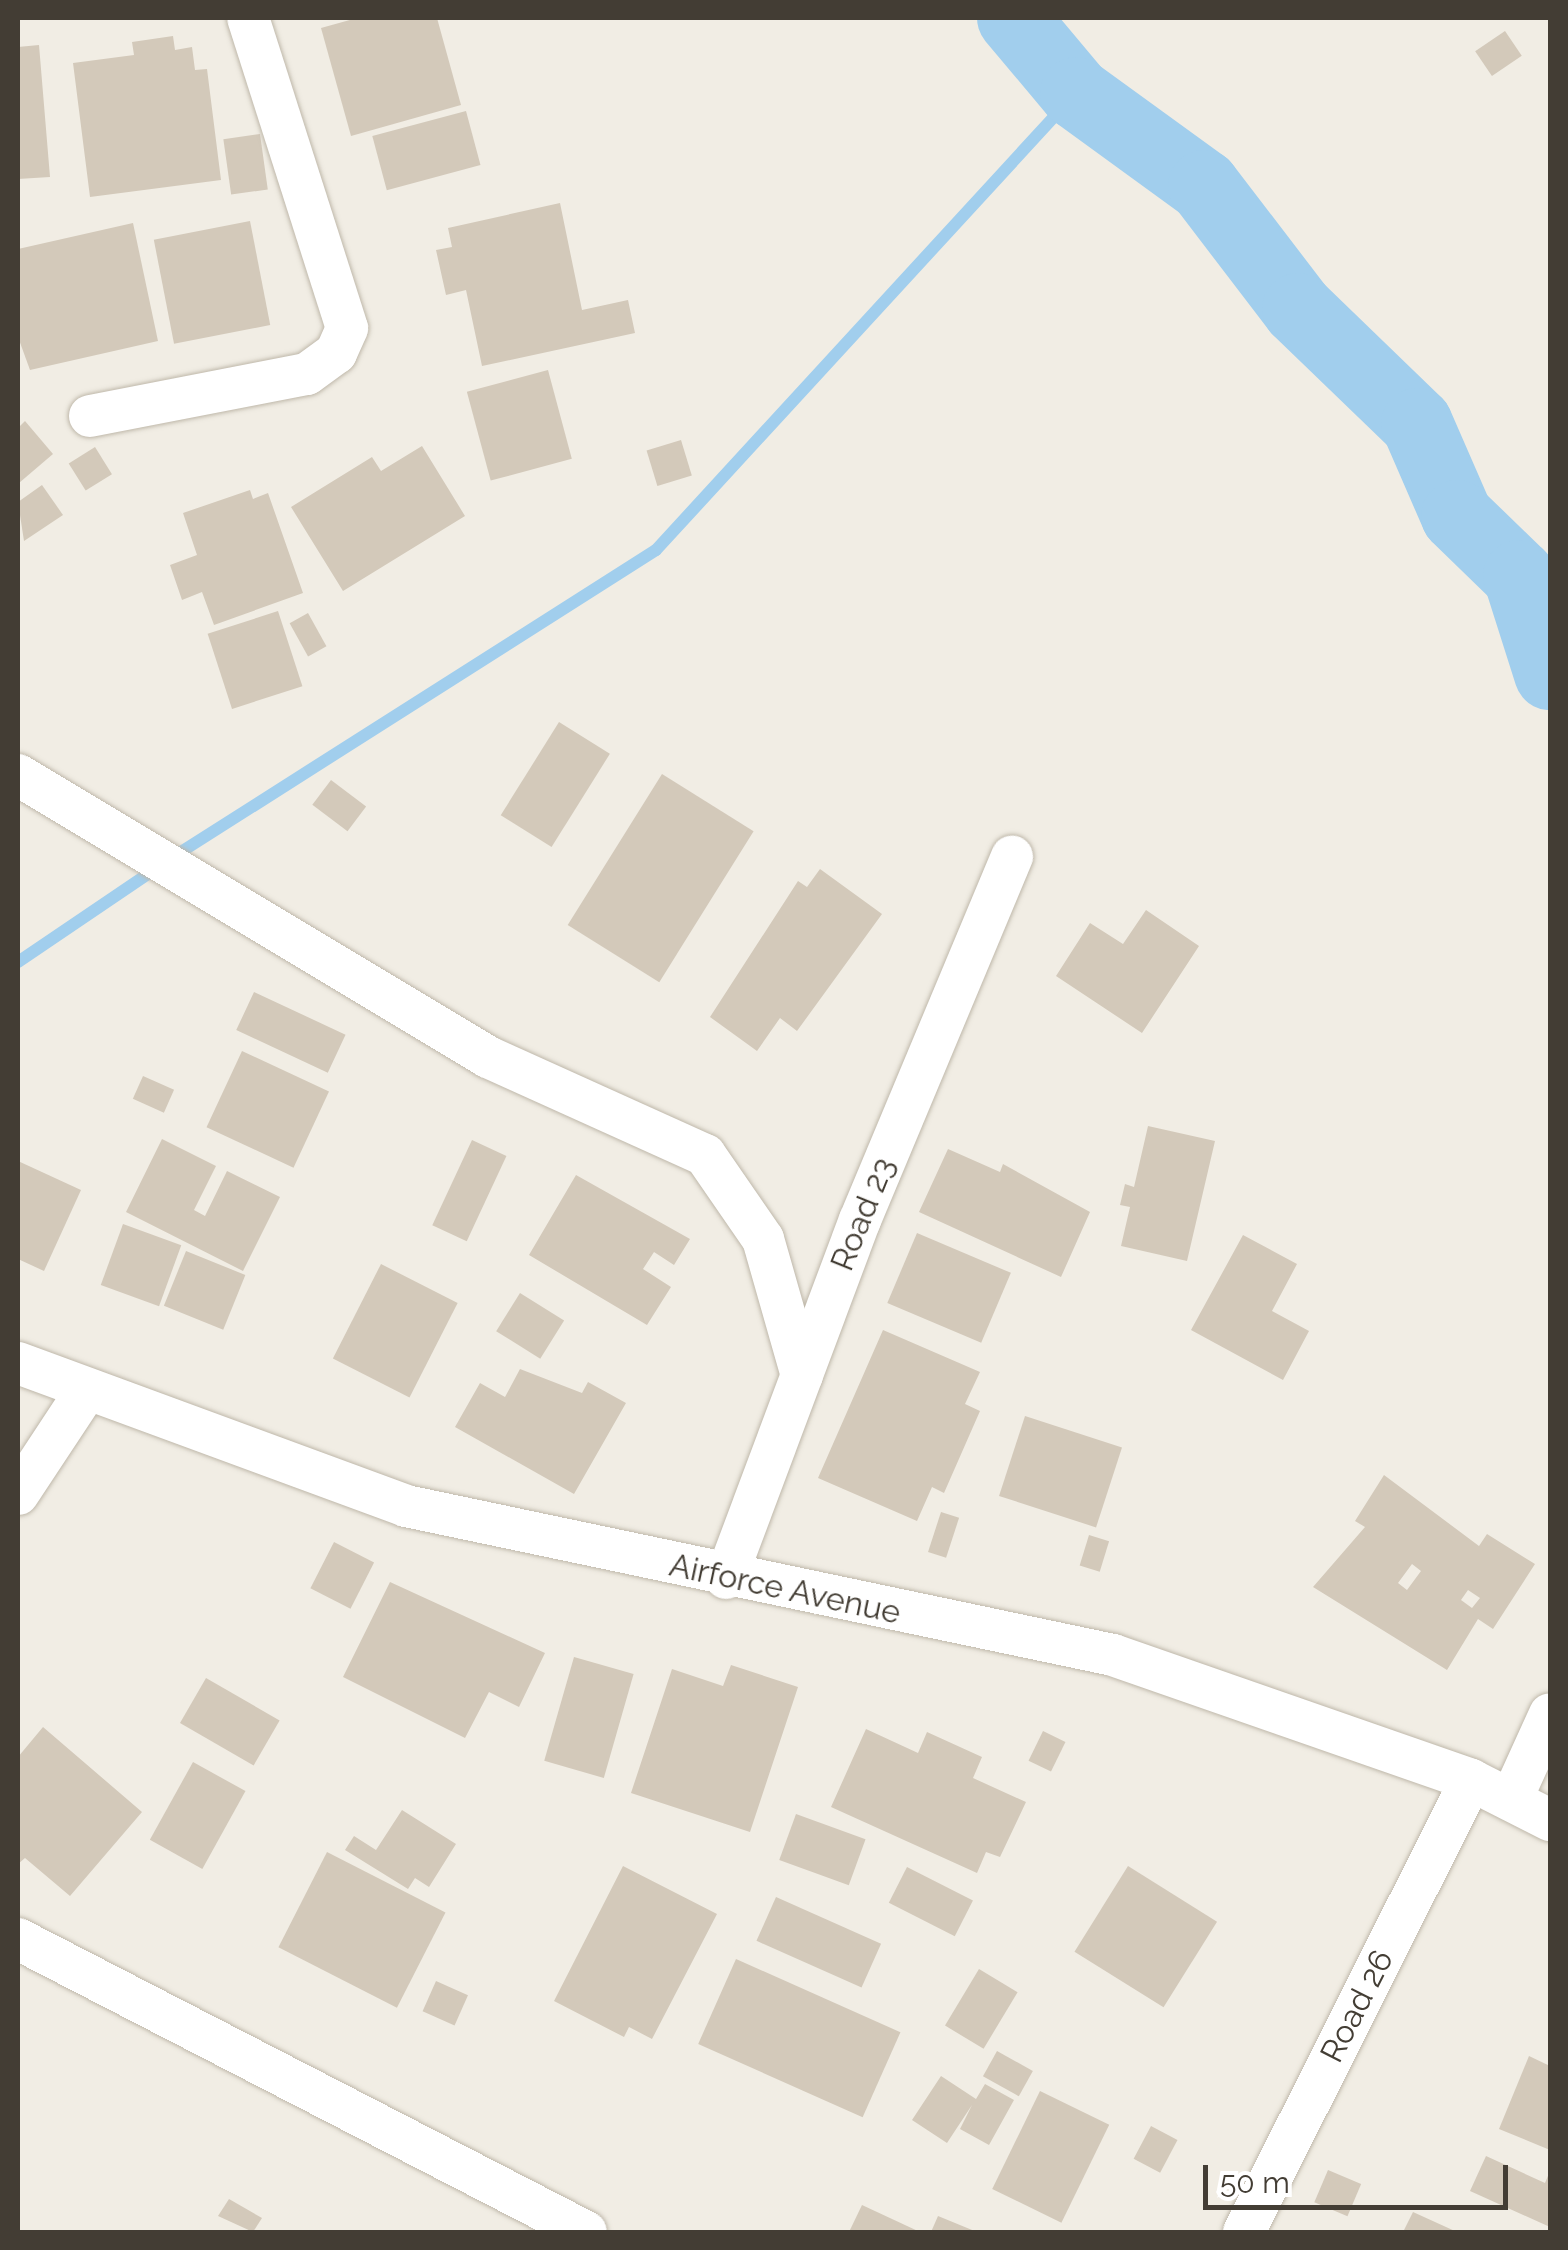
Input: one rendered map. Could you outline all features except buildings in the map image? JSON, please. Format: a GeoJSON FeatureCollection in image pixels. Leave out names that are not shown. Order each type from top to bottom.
{"type":"FeatureCollection","features":[{"type":"Feature","properties":{"kind":"street"},"geometry":{"type":"LineString","coordinates":[[90,416],[307,374],[336,352],[348,328],[248,18]]}},
{"type":"Feature","properties":{"kind":"street"},"geometry":{"type":"LineString","coordinates":[[18,775],[488,1057],[706,1155],[762,1239],[802,1376]]}},
{"type":"Feature","properties":{"kind":"street","name":"Road 23"},"geometry":{"type":"LineString","coordinates":[[726,1578],[802,1376],[1012,856]]}},
{"type":"Feature","properties":{"kind":"street","name":"Airforce Avenue"},"geometry":{"type":"LineString","coordinates":[[18,1363],[84,1394],[406,1506],[726,1578],[1113,1655],[1471,1780],[1550,1820]]}},
{"type":"Feature","properties":{"kind":"street"},"geometry":{"type":"LineString","coordinates":[[18,1494],[84,1394]]}},
{"type":"Feature","properties":{"kind":"street"},"geometry":{"type":"LineString","coordinates":[[1511,1800],[1550,1714]]}},
{"type":"Feature","properties":{"kind":"street","name":"Road 26"},"geometry":{"type":"LineString","coordinates":[[1244,2232],[1471,1780]]}},
{"type":"Feature","properties":{"kind":"street"},"geometry":{"type":"LineString","coordinates":[[18,1939],[586,2232]]}},
{"type":"Feature","properties":{"kind":"waterway"},"geometry":{"type":"LineString","coordinates":[[1013,18],[1076,93],[1204,186],[1298,309],[1417,424],[1457,516],[1519,576],[1550,674]]}},
{"type":"Feature","properties":{"kind":"waterway"},"geometry":{"type":"LineString","coordinates":[[173,857],[656,550],[1076,93]]}},
{"type":"Feature","properties":{"kind":"waterway"},"geometry":{"type":"LineString","coordinates":[[18,962],[157,868]]}}]}
